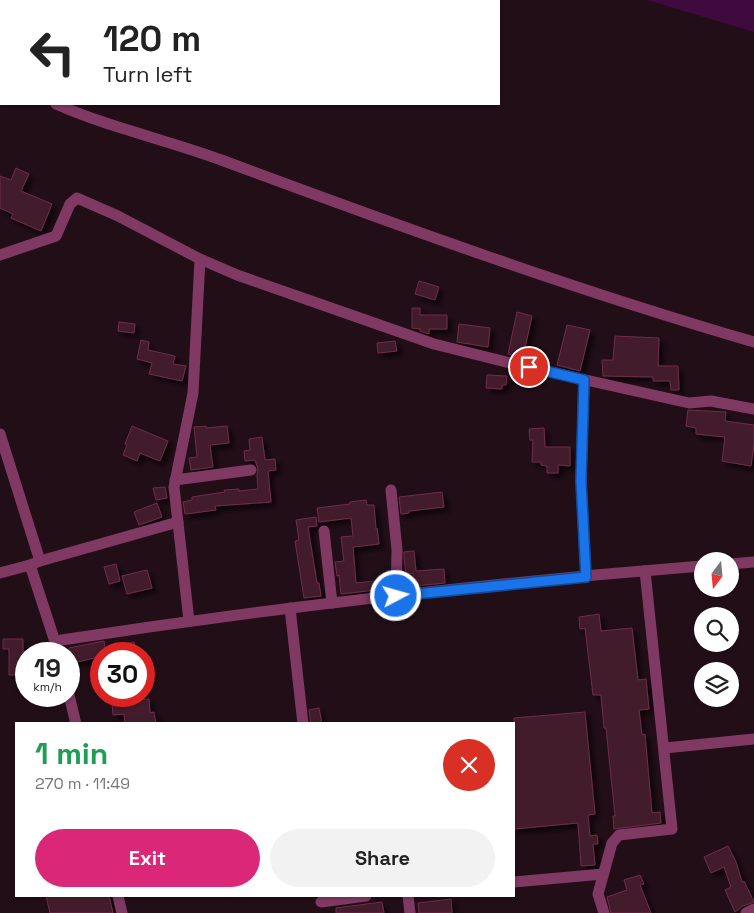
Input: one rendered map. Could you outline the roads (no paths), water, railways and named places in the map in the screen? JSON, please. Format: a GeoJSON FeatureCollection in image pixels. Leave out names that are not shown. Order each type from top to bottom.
{"type":"FeatureCollection","features":[{"type":"Feature","properties":{"kind":"street"},"geometry":{"type":"LineString","coordinates":[[58,105],[89,118],[215,158],[414,232],[698,326],[754,342]]}},
{"type":"Feature","properties":{"kind":"street"},"geometry":{"type":"LineString","coordinates":[[0,255],[56,236],[70,204],[78,198],[237,276],[434,344],[689,403],[711,400],[754,409]]}},
{"type":"Feature","properties":{"kind":"street"},"geometry":{"type":"LineString","coordinates":[[189,621],[174,487],[193,393],[200,259]]}},
{"type":"Feature","properties":{"kind":"street"},"geometry":{"type":"LineString","coordinates":[[584,380],[581,481],[586,577]]}},
{"type":"Feature","properties":{"kind":"street"},"geometry":{"type":"LineString","coordinates":[[0,434],[56,641],[189,621],[332,603],[694,567]]}},
{"type":"Feature","properties":{"kind":"street"},"geometry":{"type":"LineString","coordinates":[[175,480],[251,470]]}},
{"type":"Feature","properties":{"kind":"street"},"geometry":{"type":"LineString","coordinates":[[391,490],[398,550],[396,596]]}},
{"type":"Feature","properties":{"kind":"street"},"geometry":{"type":"LineString","coordinates":[[0,573],[178,522]]}},
{"type":"Feature","properties":{"kind":"street"},"geometry":{"type":"LineString","coordinates":[[324,531],[332,603]]}},
{"type":"Feature","properties":{"kind":"street"},"geometry":{"type":"LineString","coordinates":[[739,563],[754,562]]}},
{"type":"Feature","properties":{"kind":"street"},"geometry":{"type":"LineString","coordinates":[[604,913],[598,894],[612,843],[619,835],[672,829],[646,571]]}},
{"type":"Feature","properties":{"kind":"street"},"geometry":{"type":"LineString","coordinates":[[290,608],[303,722]]}},
{"type":"Feature","properties":{"kind":"street"},"geometry":{"type":"LineString","coordinates":[[72,707],[76,722]]}},
{"type":"Feature","properties":{"kind":"street"},"geometry":{"type":"LineString","coordinates":[[664,748],[754,739]]}},
{"type":"Feature","properties":{"kind":"street"},"geometry":{"type":"LineString","coordinates":[[515,882],[603,874]]}},
{"type":"Feature","properties":{"kind":"street"},"geometry":{"type":"LineString","coordinates":[[118,897],[122,913]]}},
{"type":"Feature","properties":{"kind":"street"},"geometry":{"type":"LineString","coordinates":[[321,904],[360,897]]}},
{"type":"Feature","properties":{"kind":"street"},"geometry":{"type":"LineString","coordinates":[[408,897],[410,913]]}},
{"type":"Feature","properties":{"kind":"street"},"geometry":{"type":"LineString","coordinates":[[746,913],[754,910]]}}]}
